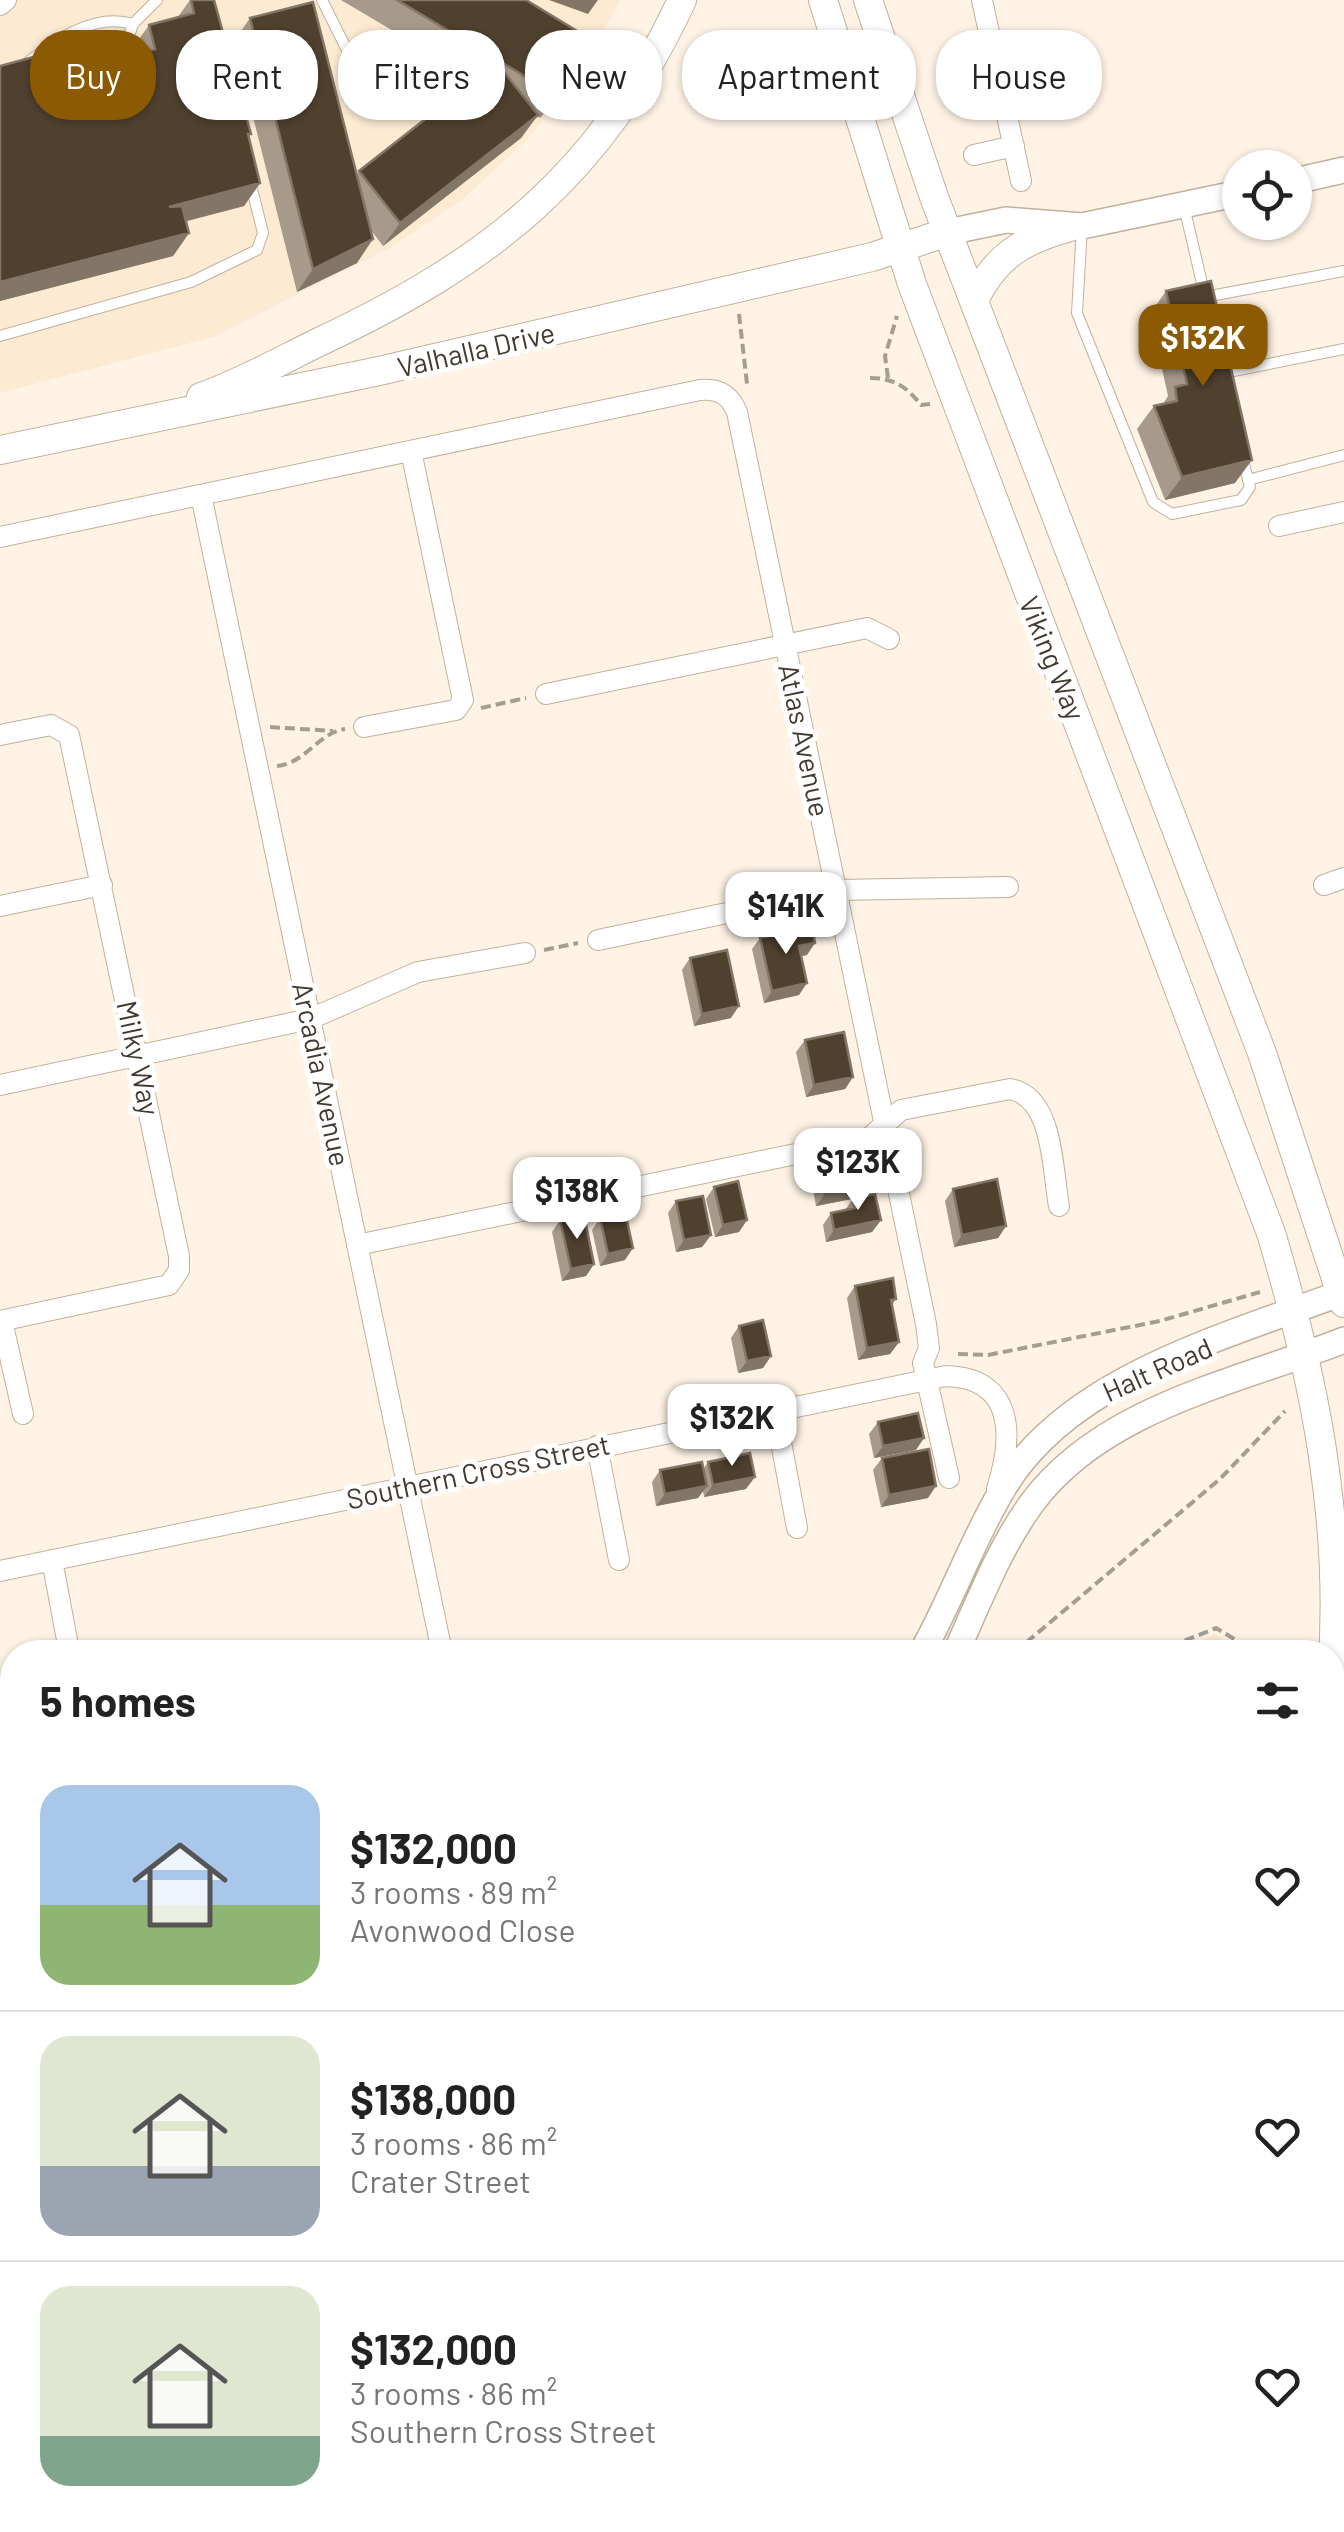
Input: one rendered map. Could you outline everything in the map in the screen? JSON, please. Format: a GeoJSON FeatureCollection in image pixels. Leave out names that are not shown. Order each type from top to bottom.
{"type":"FeatureCollection","features":[{"type":"Feature","properties":{"kind":"main road"},"geometry":{"type":"LineString","coordinates":[[110,429],[211,393],[393,307],[501,239],[576,167],[608,129],[637,88],[682,0]]}},
{"type":"Feature","properties":{"kind":"main road","name":"Viking Way"},"geometry":{"type":"LineString","coordinates":[[822,0],[900,248],[1033,609],[1206,1054],[1295,1311],[1308,1354],[1332,1475],[1338,1614],[1335,1640]]}},
{"type":"Feature","properties":{"kind":"main road","name":"Viking Way"},"geometry":{"type":"LineString","coordinates":[[868,0],[948,232],[1262,1053],[1343,1296]]}},
{"type":"Feature","properties":{"kind":"main road"},"geometry":{"type":"LineString","coordinates":[[974,300],[992,268],[1010,249],[1076,226]]}},
{"type":"Feature","properties":{"kind":"main road","name":"Valhalla Drive"},"geometry":{"type":"LineString","coordinates":[[0,450],[380,371],[900,248],[948,232]]}},
{"type":"Feature","properties":{"kind":"street"},"geometry":{"type":"LineString","coordinates":[[982,0],[1021,180]]}},
{"type":"Feature","properties":{"kind":"street"},"geometry":{"type":"LineString","coordinates":[[974,155],[1014,146]]}},
{"type":"Feature","properties":{"kind":"street"},"geometry":{"type":"LineString","coordinates":[[1312,177],[1344,170]]}},
{"type":"Feature","properties":{"kind":"street"},"geometry":{"type":"LineString","coordinates":[[948,232],[1006,220],[1076,226],[1222,197]]}},
{"type":"Feature","properties":{"kind":"street","name":"Atlas Avenue"},"geometry":{"type":"LineString","coordinates":[[411,450],[700,390],[723,394],[737,412],[885,1124],[929,1348],[924,1363],[949,1478]]}},
{"type":"Feature","properties":{"kind":"street"},"geometry":{"type":"LineString","coordinates":[[0,537],[411,450],[463,700],[456,710],[364,727]]}},
{"type":"Feature","properties":{"kind":"street","name":"Arcadia Avenue"},"geometry":{"type":"LineString","coordinates":[[201,494],[440,1640]]}},
{"type":"Feature","properties":{"kind":"street"},"geometry":{"type":"LineString","coordinates":[[1279,526],[1344,512]]}},
{"type":"Feature","properties":{"kind":"street"},"geometry":{"type":"LineString","coordinates":[[546,694],[867,628],[889,639]]}},
{"type":"Feature","properties":{"kind":"street","name":"Milky Way"},"geometry":{"type":"LineString","coordinates":[[0,735],[51,725],[69,735],[179,1256],[175,1280],[151,1290],[1,1321],[23,1414]]}},
{"type":"Feature","properties":{"kind":"street"},"geometry":{"type":"LineString","coordinates":[[0,906],[102,885]]}},
{"type":"Feature","properties":{"kind":"street"},"geometry":{"type":"LineString","coordinates":[[598,940],[836,890],[1008,887]]}},
{"type":"Feature","properties":{"kind":"street"},"geometry":{"type":"LineString","coordinates":[[0,1085],[310,1019],[418,972],[525,954]]}},
{"type":"Feature","properties":{"kind":"street"},"geometry":{"type":"LineString","coordinates":[[357,1246],[868,1139],[901,1110],[1001,1090],[1019,1090],[1040,1109],[1059,1206]]}},
{"type":"Feature","properties":{"kind":"street","name":"Halt Road"},"geometry":{"type":"LineString","coordinates":[[928,1640],[1004,1486],[1029,1454],[1088,1402],[1124,1380],[1295,1311],[1343,1296]]}},
{"type":"Feature","properties":{"kind":"street","name":"Halt Road"},"geometry":{"type":"LineString","coordinates":[[962,1640],[1015,1530],[1068,1462],[1124,1424],[1344,1340]]}},
{"type":"Feature","properties":{"kind":"street","name":"Southern Cross Street"},"geometry":{"type":"LineString","coordinates":[[0,1571],[927,1379],[970,1378],[1000,1405],[1009,1427],[1007,1451],[985,1525]]}},
{"type":"Feature","properties":{"kind":"street"},"geometry":{"type":"LineString","coordinates":[[775,1410],[797,1528]]}},
{"type":"Feature","properties":{"kind":"street"},"geometry":{"type":"LineString","coordinates":[[597,1446],[618,1560]]}},
{"type":"Feature","properties":{"kind":"street"},"geometry":{"type":"LineString","coordinates":[[52,1560],[67,1640]]}},
{"type":"Feature","properties":{"kind":"lane"},"geometry":{"type":"LineString","coordinates":[[25,64],[63,70],[121,60],[133,24],[156,0]]}},
{"type":"Feature","properties":{"kind":"lane"},"geometry":{"type":"LineString","coordinates":[[322,0],[338,32]]}},
{"type":"Feature","properties":{"kind":"lane"},"geometry":{"type":"LineString","coordinates":[[12,68],[25,64],[64,34],[114,19],[133,24]]}},
{"type":"Feature","properties":{"kind":"lane"},"geometry":{"type":"LineString","coordinates":[[0,336],[191,282],[257,250],[263,233],[249,176]]}},
{"type":"Feature","properties":{"kind":"lane"},"geometry":{"type":"LineString","coordinates":[[1184,205],[1209,316]]}},
{"type":"Feature","properties":{"kind":"lane"},"geometry":{"type":"LineString","coordinates":[[1076,226],[1077,313],[1154,502],[1172,514],[1241,500],[1248,494],[1248,480],[1240,446]]}},
{"type":"Feature","properties":{"kind":"lane"},"geometry":{"type":"LineString","coordinates":[[1205,297],[1344,272]]}},
{"type":"Feature","properties":{"kind":"lane"},"geometry":{"type":"LineString","coordinates":[[1222,373],[1344,349]]}},
{"type":"Feature","properties":{"kind":"lane"},"geometry":{"type":"LineString","coordinates":[[1218,354],[1227,392]]}},
{"type":"Feature","properties":{"kind":"lane"},"geometry":{"type":"LineString","coordinates":[[1248,480],[1344,455]]}},
{"type":"Feature","properties":{"kind":"path"},"geometry":{"type":"LineString","coordinates":[[739,308],[748,390]]}},
{"type":"Feature","properties":{"kind":"path"},"geometry":{"type":"LineString","coordinates":[[888,378],[885,356],[897,316]]}},
{"type":"Feature","properties":{"kind":"path"},"geometry":{"type":"LineString","coordinates":[[870,378],[888,378],[909,389],[921,406],[936,403]]}},
{"type":"Feature","properties":{"kind":"path"},"geometry":{"type":"LineString","coordinates":[[480,708],[546,694]]}},
{"type":"Feature","properties":{"kind":"path"},"geometry":{"type":"LineString","coordinates":[[267,727],[333,731],[364,727]]}},
{"type":"Feature","properties":{"kind":"path"},"geometry":{"type":"LineString","coordinates":[[274,766],[294,764],[333,731]]}},
{"type":"Feature","properties":{"kind":"path"},"geometry":{"type":"LineString","coordinates":[[525,954],[598,940]]}},
{"type":"Feature","properties":{"kind":"path"},"geometry":{"type":"LineString","coordinates":[[929,1348],[988,1355],[1160,1321],[1253,1292],[1269,1292]]}},
{"type":"Feature","properties":{"kind":"path"},"geometry":{"type":"LineString","coordinates":[[1029,1640],[1220,1480],[1284,1412]]}},
{"type":"Feature","properties":{"kind":"path"},"geometry":{"type":"LineString","coordinates":[[1186,1640],[1216,1628],[1236,1640]]}},
{"type":"Feature","properties":{"kind":"shaded area"},"geometry":{"type":"Polygon","coordinates":[[[0,0],[621,0],[603,30],[525,30],[525,120],[543,120],[526,141],[463,199],[395,245],[213,337],[0,393],[0,0]]]}},
{"type":"Feature","properties":{"kind":"building"},"geometry":{"type":"Polygon","coordinates":[[[191,0],[214,0],[222,30],[176,30],[176,120],[247,120],[260,183],[169,207],[182,206],[189,233],[0,282],[0,66],[30,58],[30,120],[156,120],[156,30],[150,30],[149,25],[194,13],[191,0]]]}},
{"type":"Feature","properties":{"kind":"building"},"geometry":{"type":"Polygon","coordinates":[[[397,0],[526,0],[576,30],[525,30],[525,76],[505,65],[505,30],[447,30],[397,0]]]}},
{"type":"Feature","properties":{"kind":"building"},"geometry":{"type":"Polygon","coordinates":[[[313,2],[338,101],[338,120],[343,120],[373,239],[313,269],[276,120],[318,120],[318,30],[253,30],[250,18],[313,2]]]}},
{"type":"Feature","properties":{"kind":"building"},"geometry":{"type":"Polygon","coordinates":[[[505,73],[525,99],[525,120],[532,120],[400,223],[359,171],[424,120],[505,120],[505,73]]]}},
{"type":"Feature","properties":{"kind":"building"},"geometry":{"type":"Polygon","coordinates":[[[1211,281],[1252,460],[1182,477],[1154,406],[1177,401],[1175,387],[1187,384],[1166,291],[1211,281]]]}},
{"type":"Feature","properties":{"kind":"building"},"geometry":{"type":"Polygon","coordinates":[[[812,926],[815,943],[799,946],[807,983],[772,991],[760,938],[812,926]]]}},
{"type":"Feature","properties":{"kind":"building"},"geometry":{"type":"Polygon","coordinates":[[[727,950],[739,1006],[702,1014],[690,958],[727,950]]]}},
{"type":"Feature","properties":{"kind":"building"},"geometry":{"type":"Polygon","coordinates":[[[844,1032],[853,1077],[814,1085],[805,1040],[844,1032]]]}},
{"type":"Feature","properties":{"kind":"building"},"geometry":{"type":"Polygon","coordinates":[[[869,1155],[875,1184],[825,1194],[819,1166],[869,1155]]]}},
{"type":"Feature","properties":{"kind":"building"},"geometry":{"type":"Polygon","coordinates":[[[997,1179],[1006,1226],[962,1235],[953,1189],[997,1179]]]}},
{"type":"Feature","properties":{"kind":"building"},"geometry":{"type":"Polygon","coordinates":[[[738,1181],[747,1220],[723,1225],[714,1187],[738,1181]]]}},
{"type":"Feature","properties":{"kind":"building"},"geometry":{"type":"Polygon","coordinates":[[[875,1194],[881,1220],[834,1230],[831,1213],[855,1208],[853,1199],[875,1194]]]}},
{"type":"Feature","properties":{"kind":"building"},"geometry":{"type":"Polygon","coordinates":[[[703,1196],[711,1235],[684,1240],[676,1201],[703,1196]]]}},
{"type":"Feature","properties":{"kind":"building"},"geometry":{"type":"Polygon","coordinates":[[[625,1212],[633,1248],[608,1254],[600,1218],[625,1212]]]}},
{"type":"Feature","properties":{"kind":"building"},"geometry":{"type":"Polygon","coordinates":[[[584,1215],[594,1264],[571,1269],[560,1220],[584,1215]]]}},
{"type":"Feature","properties":{"kind":"building"},"geometry":{"type":"Polygon","coordinates":[[[893,1278],[896,1299],[891,1300],[899,1342],[867,1348],[855,1286],[893,1278]]]}},
{"type":"Feature","properties":{"kind":"building"},"geometry":{"type":"Polygon","coordinates":[[[763,1320],[771,1356],[747,1361],[739,1326],[763,1320]]]}},
{"type":"Feature","properties":{"kind":"building"},"geometry":{"type":"Polygon","coordinates":[[[918,1413],[924,1438],[883,1446],[878,1422],[918,1413]]]}},
{"type":"Feature","properties":{"kind":"building"},"geometry":{"type":"Polygon","coordinates":[[[929,1449],[936,1486],[889,1495],[882,1458],[929,1449]]]}},
{"type":"Feature","properties":{"kind":"building"},"geometry":{"type":"Polygon","coordinates":[[[750,1453],[755,1477],[713,1485],[708,1462],[750,1453]]]}},
{"type":"Feature","properties":{"kind":"building"},"geometry":{"type":"Polygon","coordinates":[[[702,1462],[707,1486],[665,1494],[660,1470],[702,1462]]]}}]}
